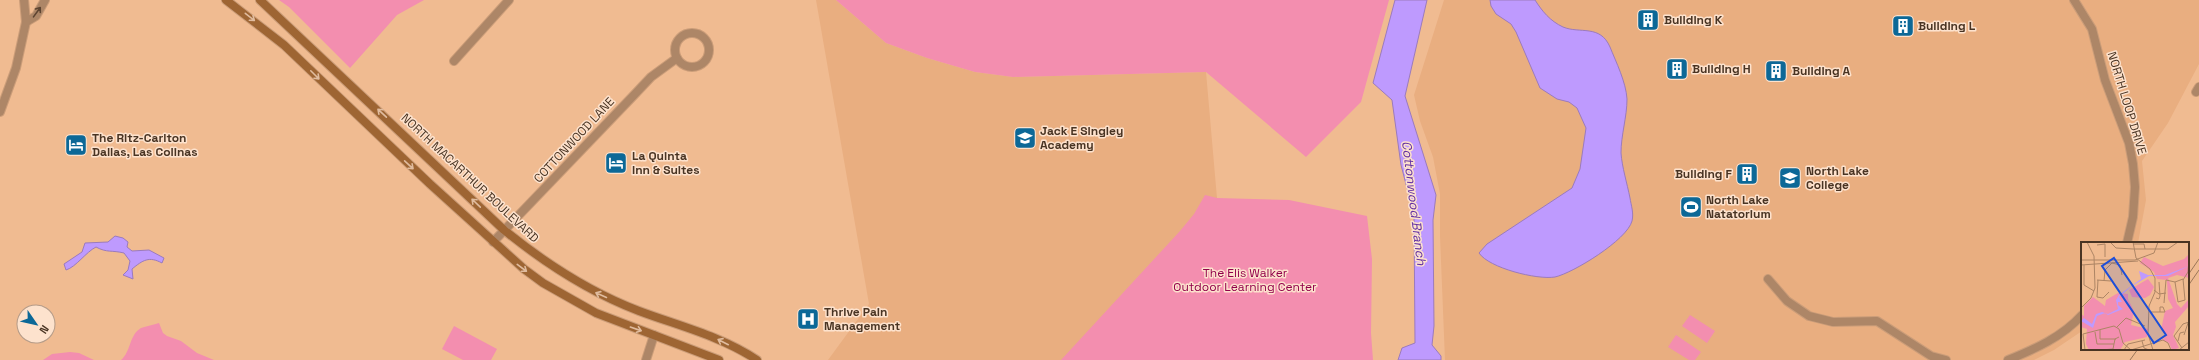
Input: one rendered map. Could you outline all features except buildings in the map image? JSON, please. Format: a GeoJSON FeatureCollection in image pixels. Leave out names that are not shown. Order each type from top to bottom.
{"type":"FeatureCollection","features":[{"type":"Feature","properties":{"kind":"main road"},"geometry":{"type":"LineString","coordinates":[[226,0],[284,45],[493,242],[524,269],[576,303],[618,323],[719,360]]}},
{"type":"Feature","properties":{"kind":"main road","name":"NORTH MACARTHUR BOULEVARD"},"geometry":{"type":"LineString","coordinates":[[260,0],[504,230],[537,257],[598,294],[639,311],[717,339],[757,360]]}},
{"type":"Feature","properties":{"kind":"street"},"geometry":{"type":"LineString","coordinates":[[0,112],[16,68],[26,22],[24,0]]}},
{"type":"Feature","properties":{"kind":"street"},"geometry":{"type":"LineString","coordinates":[[26,22],[36,16],[45,0]]}},
{"type":"Feature","properties":{"kind":"street"},"geometry":{"type":"LineString","coordinates":[[454,61],[509,0]]}},
{"type":"Feature","properties":{"kind":"street","name":"NORTH LOOP DRIVE"},"geometry":{"type":"LineString","coordinates":[[2074,0],[2092,29],[2104,80],[2130,150],[2135,187],[2133,218],[2127,242]]}},
{"type":"Feature","properties":{"kind":"street"},"geometry":{"type":"LineString","coordinates":[[686,34],[698,35],[706,42],[709,52],[704,62],[700,65],[690,67],[680,62],[677,58],[675,47],[686,34]]}},
{"type":"Feature","properties":{"kind":"street","name":"COTTONWOOD LANE"},"geometry":{"type":"LineString","coordinates":[[493,242],[651,77],[677,58]]}},
{"type":"Feature","properties":{"kind":"street"},"geometry":{"type":"LineString","coordinates":[[1768,279],[1787,301],[1809,316],[1833,322],[1877,321],[1931,356],[1946,360]]}},
{"type":"Feature","properties":{"kind":"street"},"geometry":{"type":"LineString","coordinates":[[2008,360],[2040,347],[2062,333],[2081,316]]}},
{"type":"Feature","properties":{"kind":"street"},"geometry":{"type":"LineString","coordinates":[[646,360],[654,335]]}},
{"type":"Feature","properties":{"kind":"shaded area","name":"Jack E Singley Academy"},"geometry":{"type":"Polygon","coordinates":[[[816,0],[836,0],[886,43],[927,58],[975,72],[1013,77],[1206,72],[1217,198],[1074,360],[828,360],[869,304],[816,0]]]}},
{"type":"Feature","properties":{"kind":"shaded area","name":"North Lake College"},"geometry":{"type":"Polygon","coordinates":[[[1444,0],[2199,0],[2199,64],[2168,123],[2142,161],[2146,200],[2138,242],[2081,242],[2081,332],[2054,350],[2034,360],[1445,360],[1440,236],[1440,194],[1433,157],[1420,121],[1414,95],[1444,0]]]}},
{"type":"Feature","properties":{"kind":"green space"},"geometry":{"type":"Polygon","coordinates":[[[279,0],[424,0],[397,15],[350,68],[289,7],[279,0]]]}},
{"type":"Feature","properties":{"kind":"green space"},"geometry":{"type":"Polygon","coordinates":[[[836,0],[1389,0],[1361,102],[1306,157],[1206,72],[1013,77],[975,72],[927,58],[886,43],[836,0]]]}},
{"type":"Feature","properties":{"kind":"green space","name":"The Elis Walker Outdoor Learning Center"},"geometry":{"type":"Polygon","coordinates":[[[1205,195],[1217,198],[1289,200],[1367,216],[1372,259],[1371,333],[1373,360],[1061,360],[1180,231],[1194,214],[1205,195]]]}},
{"type":"Feature","properties":{"kind":"green space"},"geometry":{"type":"Polygon","coordinates":[[[1690,315],[1715,331],[1707,343],[1682,326],[1690,315]]]}},
{"type":"Feature","properties":{"kind":"green space"},"geometry":{"type":"Polygon","coordinates":[[[159,323],[163,333],[167,336],[181,341],[197,353],[214,360],[121,360],[127,353],[132,339],[137,331],[141,328],[159,323]]]}},
{"type":"Feature","properties":{"kind":"green space"},"geometry":{"type":"Polygon","coordinates":[[[454,326],[497,349],[491,360],[463,360],[442,349],[454,326]]]}},
{"type":"Feature","properties":{"kind":"green space"},"geometry":{"type":"Polygon","coordinates":[[[1676,335],[1701,352],[1695,360],[1689,360],[1668,347],[1676,335]]]}},
{"type":"Feature","properties":{"kind":"green space"},"geometry":{"type":"Polygon","coordinates":[[[70,352],[79,353],[94,360],[43,360],[52,354],[70,352]]]}},
{"type":"Feature","properties":{"kind":"water","name":"Cottonwood Branch"},"geometry":{"type":"Polygon","coordinates":[[[1395,0],[1427,0],[1405,96],[1436,195],[1433,220],[1434,326],[1432,345],[1441,356],[1441,360],[1398,360],[1402,348],[1415,343],[1414,215],[1401,165],[1392,100],[1373,83],[1395,0]]]}},
{"type":"Feature","properties":{"kind":"water"},"geometry":{"type":"Polygon","coordinates":[[[1490,0],[1535,0],[1540,8],[1558,25],[1569,29],[1595,32],[1601,35],[1610,47],[1625,86],[1627,106],[1621,153],[1633,215],[1632,221],[1628,229],[1620,237],[1598,255],[1586,263],[1555,277],[1537,277],[1514,272],[1493,264],[1479,253],[1487,244],[1572,188],[1580,169],[1586,128],[1577,108],[1569,102],[1557,99],[1540,88],[1516,32],[1511,24],[1496,14],[1491,6],[1490,0]]]}},
{"type":"Feature","properties":{"kind":"water"},"geometry":{"type":"Polygon","coordinates":[[[115,236],[123,238],[128,242],[127,247],[132,251],[149,250],[164,258],[162,263],[150,259],[143,261],[132,269],[133,279],[123,275],[128,270],[130,261],[124,253],[107,251],[96,247],[88,252],[74,266],[66,270],[64,264],[82,252],[85,243],[108,242],[115,236]]]}},
{"type":"Feature","properties":{"kind":"tram line"},"geometry":{"type":"LineString","coordinates":[[2189,274],[2199,259]]}},
{"type":"Feature","properties":{"kind":"tram line"},"geometry":{"type":"LineString","coordinates":[[2189,285],[2199,270]]}},
{"type":"Feature","properties":{"kind":"tram line"},"geometry":{"type":"LineString","coordinates":[[2130,360],[2137,350]]}},
{"type":"Feature","properties":{"kind":"place","name":"Building K"},"geometry":{"type":"Point","coordinates":[1648,20]}},
{"type":"Feature","properties":{"kind":"place","name":"Building L"},"geometry":{"type":"Point","coordinates":[1903,26]}},
{"type":"Feature","properties":{"kind":"place","name":"Building H"},"geometry":{"type":"Point","coordinates":[1677,69]}},
{"type":"Feature","properties":{"kind":"place","name":"Building A"},"geometry":{"type":"Point","coordinates":[1776,71]}},
{"type":"Feature","properties":{"kind":"place","name":"Jack E Singley Academy"},"geometry":{"type":"Point","coordinates":[1025,138]}},
{"type":"Feature","properties":{"kind":"place","name":"The Ritz-Carlton Dallas, Las Colinas"},"geometry":{"type":"Point","coordinates":[76,145]}},
{"type":"Feature","properties":{"kind":"place","name":"La Quinta Inn & Suites"},"geometry":{"type":"Point","coordinates":[616,163]}},
{"type":"Feature","properties":{"kind":"place","name":"Building F"},"geometry":{"type":"Point","coordinates":[1747,174]}},
{"type":"Feature","properties":{"kind":"place","name":"North Lake College"},"geometry":{"type":"Point","coordinates":[1790,178]}},
{"type":"Feature","properties":{"kind":"place","name":"North Lake Natatorium"},"geometry":{"type":"Point","coordinates":[1691,207]}},
{"type":"Feature","properties":{"kind":"place","name":"Thrive Pain Management"},"geometry":{"type":"Point","coordinates":[808,319]}}]}
